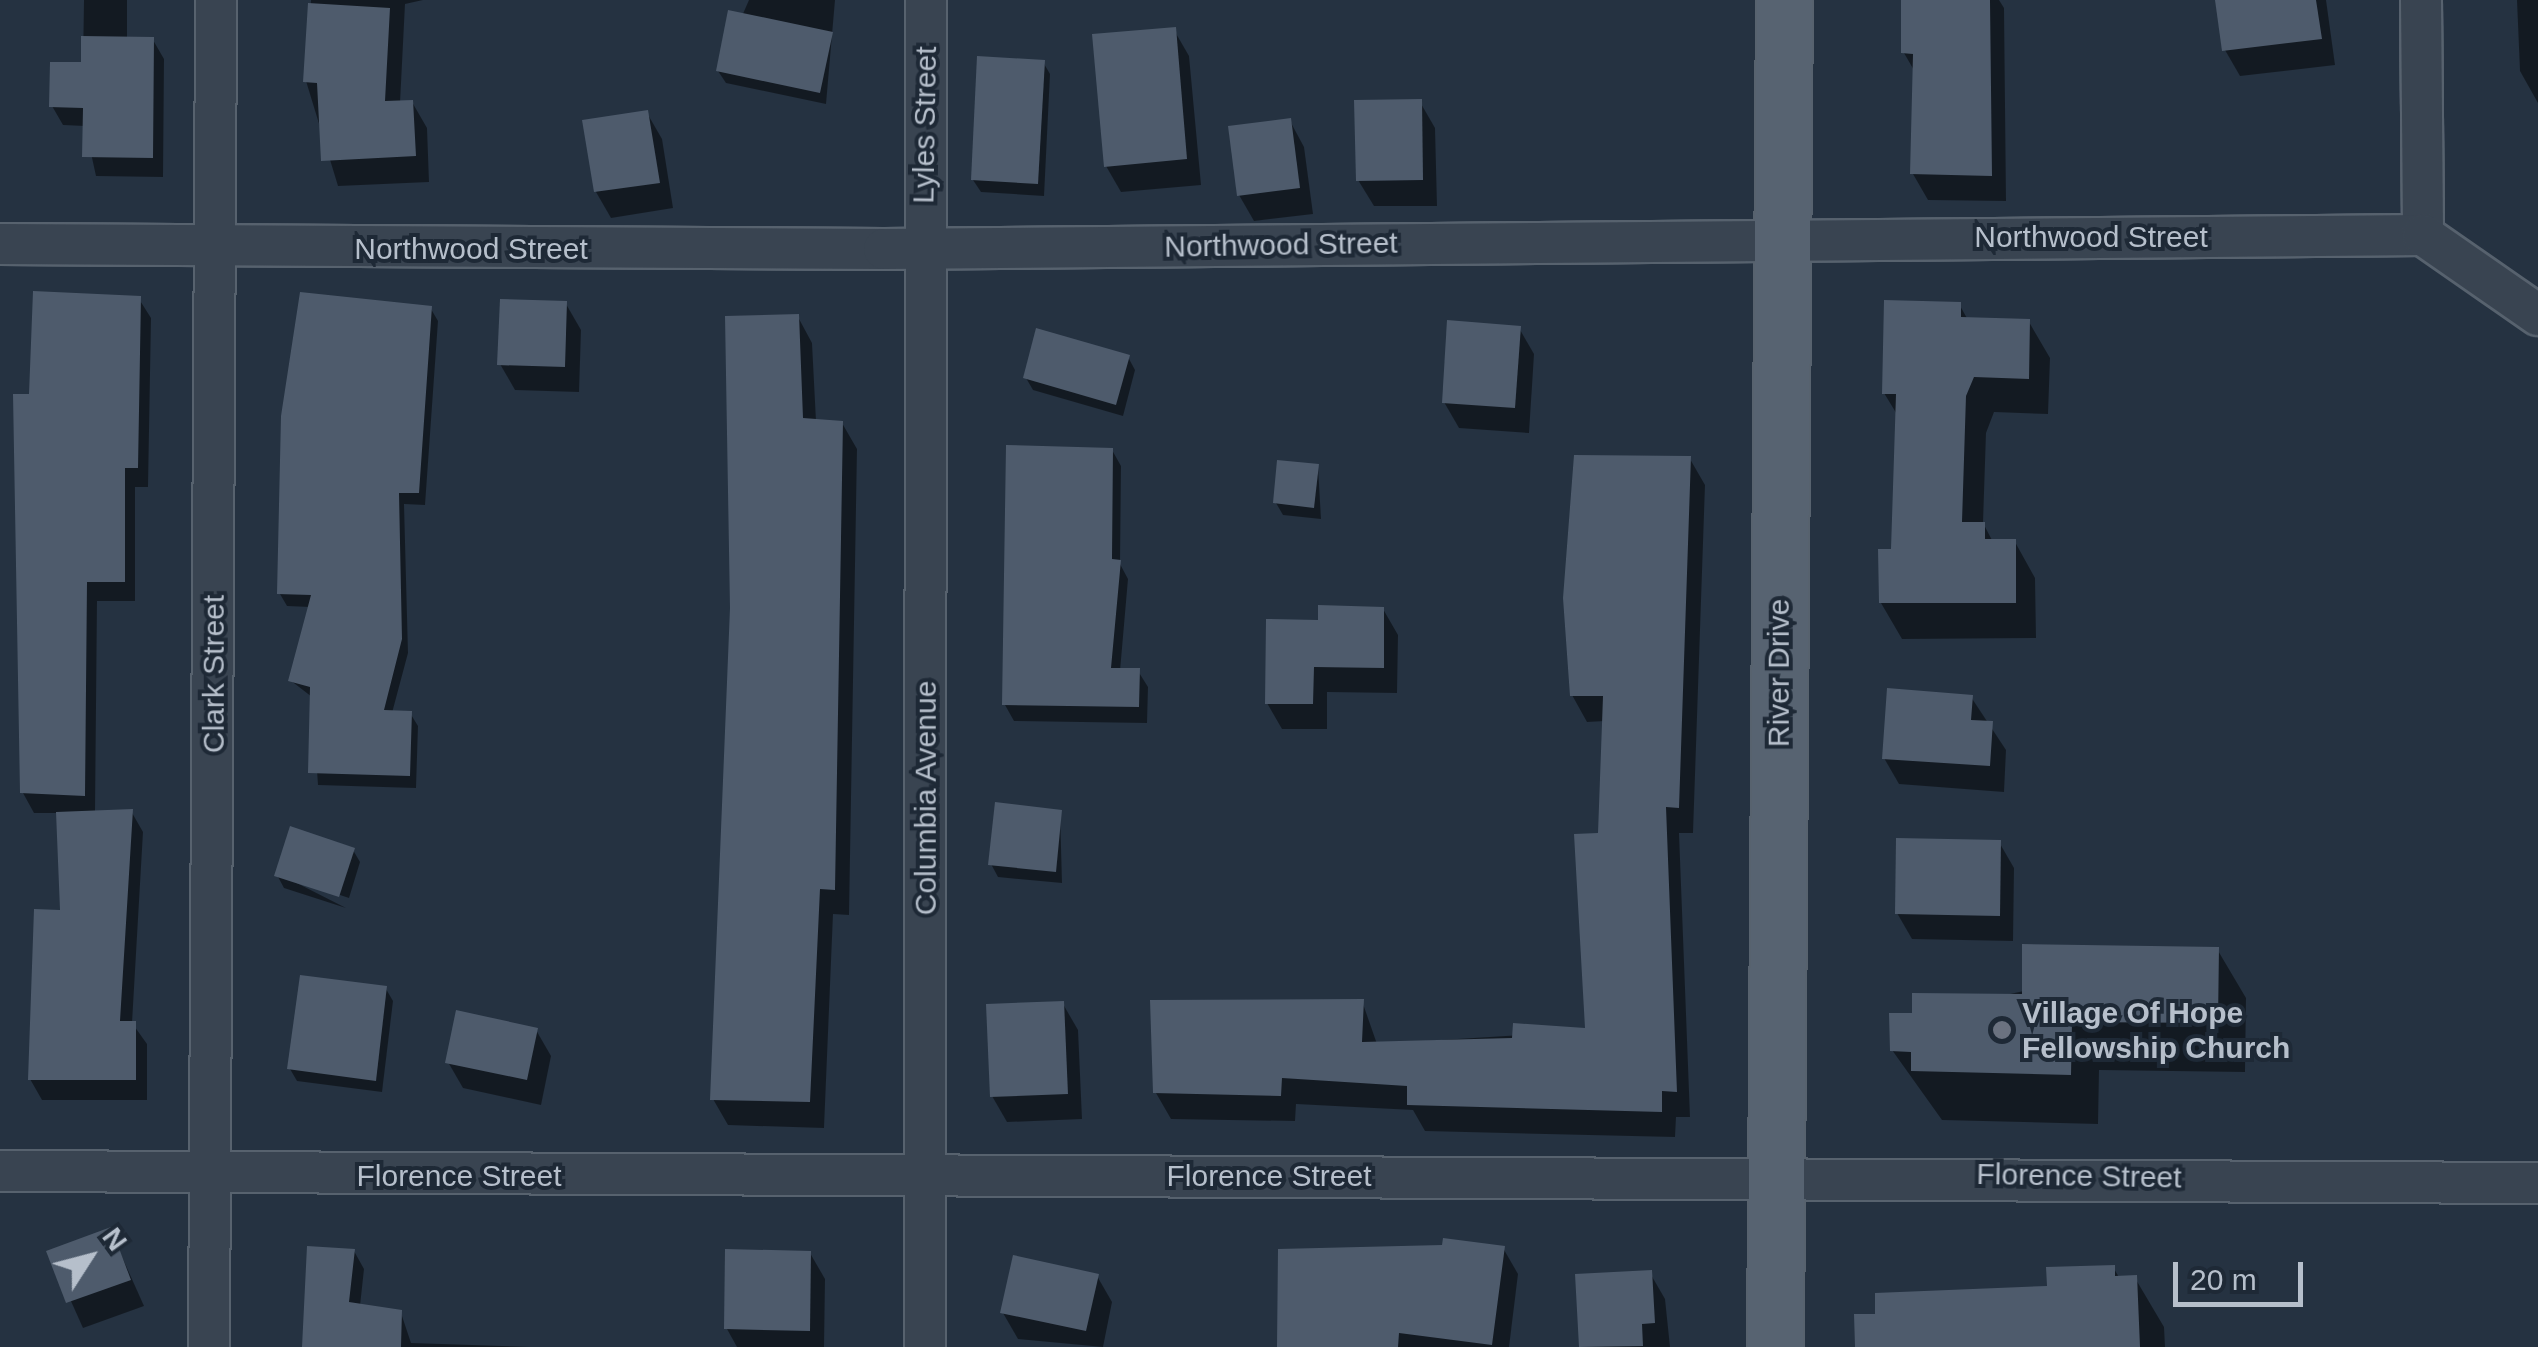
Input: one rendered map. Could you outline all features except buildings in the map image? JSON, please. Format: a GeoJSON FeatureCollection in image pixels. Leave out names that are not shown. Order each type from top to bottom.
{"type":"FeatureCollection","features":[{"type":"Feature","properties":{"kind":"main road","name":"River Drive"},"geometry":{"type":"LineString","coordinates":[[1775,1347],[1784,0]]}},
{"type":"Feature","properties":{"kind":"street","name":"Clark Street"},"geometry":{"type":"LineString","coordinates":[[208,1347],[216,0]]}},
{"type":"Feature","properties":{"kind":"street","name":"Lyles Street"},"geometry":{"type":"LineString","coordinates":[[923,249],[926,0]]}},
{"type":"Feature","properties":{"kind":"street"},"geometry":{"type":"LineString","coordinates":[[2421,0],[2423,236],[2538,315]]}},
{"type":"Feature","properties":{"kind":"street","name":"Northwood Street"},"geometry":{"type":"LineString","coordinates":[[0,244],[216,249],[923,249],[2423,236]]}},
{"type":"Feature","properties":{"kind":"street","name":"Columbia Avenue"},"geometry":{"type":"LineString","coordinates":[[923,249],[928,1178],[925,1347]]}},
{"type":"Feature","properties":{"kind":"street","name":"Florence Street"},"geometry":{"type":"LineString","coordinates":[[0,1171],[928,1178],[1776,1172],[2538,1183]]}},
{"type":"Feature","properties":{"kind":"place","name":"Village Of Hope Fellowship Church"},"geometry":{"type":"Point","coordinates":[2002,1030]}}]}
